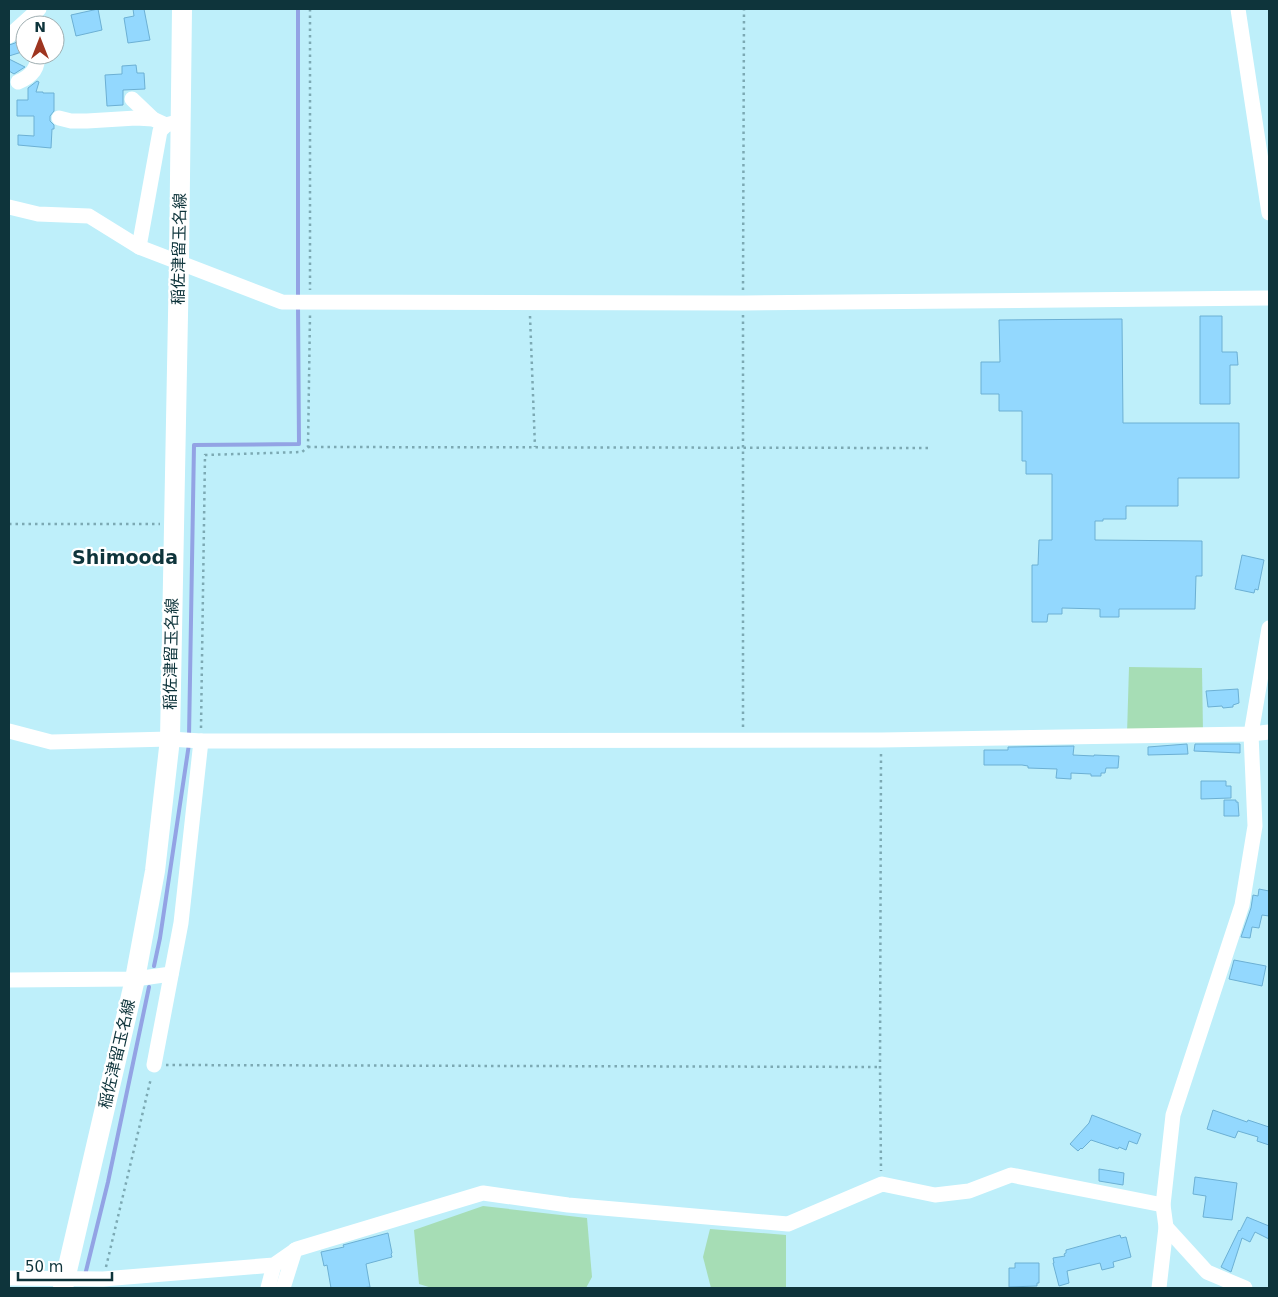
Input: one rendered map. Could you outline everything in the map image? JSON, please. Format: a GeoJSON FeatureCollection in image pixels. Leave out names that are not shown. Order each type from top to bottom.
{"type":"FeatureCollection","features":[{"type":"Feature","properties":{"kind":"main road","name":"稲佐津留玉名線"},"geometry":{"type":"LineString","coordinates":[[68,1282],[135,979],[155,871],[172,739],[173,524],[179,262],[167,122],[182,9]]}},
{"type":"Feature","properties":{"kind":"street"},"geometry":{"type":"LineString","coordinates":[[9,36],[40,9]]}},
{"type":"Feature","properties":{"kind":"street"},"geometry":{"type":"LineString","coordinates":[[1238,9],[1269,213]]}},
{"type":"Feature","properties":{"kind":"street"},"geometry":{"type":"LineString","coordinates":[[17,85],[35,70],[37,65]]}},
{"type":"Feature","properties":{"kind":"street"},"geometry":{"type":"LineString","coordinates":[[132,99],[167,122]]}},
{"type":"Feature","properties":{"kind":"street"},"geometry":{"type":"LineString","coordinates":[[60,118],[87,122],[136,118],[167,122]]}},
{"type":"Feature","properties":{"kind":"street"},"geometry":{"type":"LineString","coordinates":[[139,247],[160,131],[167,122]]}},
{"type":"Feature","properties":{"kind":"street"},"geometry":{"type":"LineString","coordinates":[[9,207],[38,214],[89,216],[139,247],[282,302],[743,302],[1269,298]]}},
{"type":"Feature","properties":{"kind":"street"},"geometry":{"type":"LineString","coordinates":[[1159,1288],[1166,1227],[1163,1205],[1173,1115],[1242,905],[1255,826],[1251,734],[1269,628]]}},
{"type":"Feature","properties":{"kind":"street"},"geometry":{"type":"LineString","coordinates":[[9,731],[51,742],[172,739],[201,741],[882,740],[1251,734],[1269,732]]}},
{"type":"Feature","properties":{"kind":"street"},"geometry":{"type":"LineString","coordinates":[[154,1065],[181,923],[201,741]]}},
{"type":"Feature","properties":{"kind":"street"},"geometry":{"type":"LineString","coordinates":[[9,980],[135,979],[171,974]]}},
{"type":"Feature","properties":{"kind":"street"},"geometry":{"type":"LineString","coordinates":[[9,1278],[68,1282],[274,1264],[295,1250],[483,1193],[568,1205],[788,1224],[882,1184],[935,1195],[969,1191],[1011,1174],[1163,1205]]}},
{"type":"Feature","properties":{"kind":"street"},"geometry":{"type":"LineString","coordinates":[[1166,1227],[1207,1272],[1245,1288]]}},
{"type":"Feature","properties":{"kind":"street"},"geometry":{"type":"LineString","coordinates":[[283,1288],[295,1250]]}},
{"type":"Feature","properties":{"kind":"street"},"geometry":{"type":"LineString","coordinates":[[268,1288],[274,1264]]}},
{"type":"Feature","properties":{"kind":"path"},"geometry":{"type":"LineString","coordinates":[[308,447],[310,9]]}},
{"type":"Feature","properties":{"kind":"path"},"geometry":{"type":"LineString","coordinates":[[743,741],[744,9]]}},
{"type":"Feature","properties":{"kind":"path"},"geometry":{"type":"LineString","coordinates":[[530,302],[534,447]]}},
{"type":"Feature","properties":{"kind":"path"},"geometry":{"type":"LineString","coordinates":[[201,741],[205,455],[302,452],[308,447],[930,448]]}},
{"type":"Feature","properties":{"kind":"path"},"geometry":{"type":"LineString","coordinates":[[9,524],[173,524]]}},
{"type":"Feature","properties":{"kind":"path"},"geometry":{"type":"LineString","coordinates":[[882,740],[880,1067],[882,1184]]}},
{"type":"Feature","properties":{"kind":"path"},"geometry":{"type":"LineString","coordinates":[[98,1279],[154,1065],[880,1067]]}},
{"type":"Feature","properties":{"kind":"green space"},"geometry":{"type":"Polygon","coordinates":[[[1129,667],[1202,668],[1203,733],[1127,734],[1129,667]]]}},
{"type":"Feature","properties":{"kind":"green space"},"geometry":{"type":"Polygon","coordinates":[[[483,1206],[587,1218],[592,1277],[586,1288],[432,1288],[419,1284],[414,1230],[483,1206]]]}},
{"type":"Feature","properties":{"kind":"green space"},"geometry":{"type":"Polygon","coordinates":[[[710,1229],[786,1235],[786,1288],[711,1288],[703,1257],[710,1229]]]}},
{"type":"Feature","properties":{"kind":"building"},"geometry":{"type":"Polygon","coordinates":[[[98,9],[102,30],[76,36],[71,15],[98,9]]]}},
{"type":"Feature","properties":{"kind":"building"},"geometry":{"type":"Polygon","coordinates":[[[133,9],[144,9],[150,40],[128,43],[124,18],[134,16],[133,9]]]}},
{"type":"Feature","properties":{"kind":"building"},"geometry":{"type":"Polygon","coordinates":[[[15,43],[15,54],[9,56],[9,45],[15,43]]]}},
{"type":"Feature","properties":{"kind":"building"},"geometry":{"type":"Polygon","coordinates":[[[9,59],[15,62],[15,65],[25,67],[14,74],[9,71],[9,59]]]}},
{"type":"Feature","properties":{"kind":"building"},"geometry":{"type":"Polygon","coordinates":[[[136,65],[137,73],[144,73],[145,89],[123,90],[123,105],[107,106],[105,75],[122,74],[122,66],[136,65]]]}},
{"type":"Feature","properties":{"kind":"building"},"geometry":{"type":"Polygon","coordinates":[[[37,81],[39,82],[36,92],[54,93],[54,111],[50,116],[50,121],[54,125],[51,148],[18,145],[18,135],[34,136],[34,116],[17,116],[17,100],[28,100],[28,88],[37,81]]]}},
{"type":"Feature","properties":{"kind":"building"},"geometry":{"type":"Polygon","coordinates":[[[1200,316],[1222,316],[1222,352],[1237,352],[1238,365],[1230,365],[1230,404],[1200,404],[1200,316]]]}},
{"type":"Feature","properties":{"kind":"building"},"geometry":{"type":"Polygon","coordinates":[[[1122,319],[1123,423],[1239,423],[1239,478],[1178,478],[1178,506],[1126,506],[1126,519],[1095,521],[1095,540],[1202,541],[1202,576],[1196,576],[1195,609],[1119,609],[1119,617],[1100,617],[1100,609],[1062,608],[1062,614],[1048,614],[1047,622],[1032,622],[1032,565],[1038,565],[1039,540],[1052,540],[1052,474],[1026,474],[1026,461],[1022,461],[1022,411],[999,411],[999,394],[981,394],[981,362],[1000,362],[999,320],[1122,319]]]}},
{"type":"Feature","properties":{"kind":"building"},"geometry":{"type":"Polygon","coordinates":[[[1242,555],[1264,560],[1258,590],[1255,589],[1254,593],[1235,589],[1242,555]]]}},
{"type":"Feature","properties":{"kind":"building"},"geometry":{"type":"Polygon","coordinates":[[[1238,689],[1239,703],[1233,705],[1233,707],[1208,707],[1206,691],[1238,689]]]}},
{"type":"Feature","properties":{"kind":"building"},"geometry":{"type":"Polygon","coordinates":[[[1187,744],[1188,754],[1148,755],[1148,747],[1187,744]]]}},
{"type":"Feature","properties":{"kind":"building"},"geometry":{"type":"Polygon","coordinates":[[[1195,744],[1240,744],[1240,753],[1194,751],[1195,744]]]}},
{"type":"Feature","properties":{"kind":"building"},"geometry":{"type":"Polygon","coordinates":[[[1074,746],[1073,755],[1119,756],[1118,768],[1106,768],[1105,773],[1101,773],[1101,776],[1071,773],[1071,779],[1056,778],[1057,769],[1028,768],[1028,766],[1022,765],[984,765],[984,750],[1008,750],[1008,747],[1074,746]]]}},
{"type":"Feature","properties":{"kind":"building"},"geometry":{"type":"Polygon","coordinates":[[[1201,781],[1226,781],[1226,786],[1231,786],[1231,798],[1201,799],[1201,781]]]}},
{"type":"Feature","properties":{"kind":"building"},"geometry":{"type":"Polygon","coordinates":[[[1224,800],[1236,800],[1238,802],[1239,816],[1224,816],[1224,800]]]}},
{"type":"Feature","properties":{"kind":"building"},"geometry":{"type":"Polygon","coordinates":[[[1259,889],[1269,891],[1269,916],[1262,915],[1259,928],[1252,927],[1250,938],[1241,937],[1251,908],[1253,895],[1258,896],[1259,889]]]}},
{"type":"Feature","properties":{"kind":"building"},"geometry":{"type":"Polygon","coordinates":[[[1234,960],[1266,966],[1262,986],[1229,979],[1234,960]]]}},
{"type":"Feature","properties":{"kind":"building"},"geometry":{"type":"Polygon","coordinates":[[[1213,1110],[1247,1122],[1248,1120],[1269,1127],[1269,1145],[1257,1141],[1258,1137],[1238,1131],[1235,1138],[1207,1129],[1213,1110]]]}},
{"type":"Feature","properties":{"kind":"building"},"geometry":{"type":"Polygon","coordinates":[[[1092,1115],[1141,1134],[1137,1144],[1129,1141],[1126,1150],[1091,1140],[1078,1151],[1070,1144],[1089,1123],[1092,1115]]]}},
{"type":"Feature","properties":{"kind":"building"},"geometry":{"type":"Polygon","coordinates":[[[1099,1169],[1124,1173],[1123,1185],[1099,1181],[1099,1169]]]}},
{"type":"Feature","properties":{"kind":"building"},"geometry":{"type":"Polygon","coordinates":[[[1195,1177],[1237,1183],[1232,1220],[1203,1217],[1206,1196],[1193,1194],[1195,1177]]]}},
{"type":"Feature","properties":{"kind":"building"},"geometry":{"type":"Polygon","coordinates":[[[1247,1217],[1269,1226],[1269,1239],[1255,1232],[1250,1242],[1242,1238],[1231,1272],[1221,1267],[1247,1217]]]}},
{"type":"Feature","properties":{"kind":"building"},"geometry":{"type":"Polygon","coordinates":[[[388,1233],[392,1257],[366,1264],[370,1287],[331,1288],[327,1265],[324,1266],[321,1252],[388,1233]]]}},
{"type":"Feature","properties":{"kind":"building"},"geometry":{"type":"Polygon","coordinates":[[[1120,1235],[1121,1238],[1126,1237],[1131,1257],[1113,1262],[1114,1267],[1102,1270],[1100,1263],[1067,1271],[1069,1283],[1059,1286],[1053,1258],[1065,1256],[1066,1250],[1120,1235]]]}},
{"type":"Feature","properties":{"kind":"building"},"geometry":{"type":"Polygon","coordinates":[[[1015,1263],[1039,1263],[1039,1283],[1037,1283],[1037,1286],[1009,1287],[1009,1268],[1015,1268],[1015,1263]]]}},
{"type":"Feature","properties":{"kind":"waterway"},"geometry":{"type":"LineString","coordinates":[[298,9],[298,299]]}},
{"type":"Feature","properties":{"kind":"waterway"},"geometry":{"type":"LineString","coordinates":[[189,737],[194,445],[299,444],[298,306]]}},
{"type":"Feature","properties":{"kind":"waterway"},"geometry":{"type":"LineString","coordinates":[[154,966],[160,938],[189,744]]}},
{"type":"Feature","properties":{"kind":"waterway"},"geometry":{"type":"LineString","coordinates":[[85,1275],[108,1182],[149,987]]}},
{"type":"Feature","properties":{"kind":"district","name":"Shimooda"},"geometry":{"type":"Point","coordinates":[125,557]}}]}
